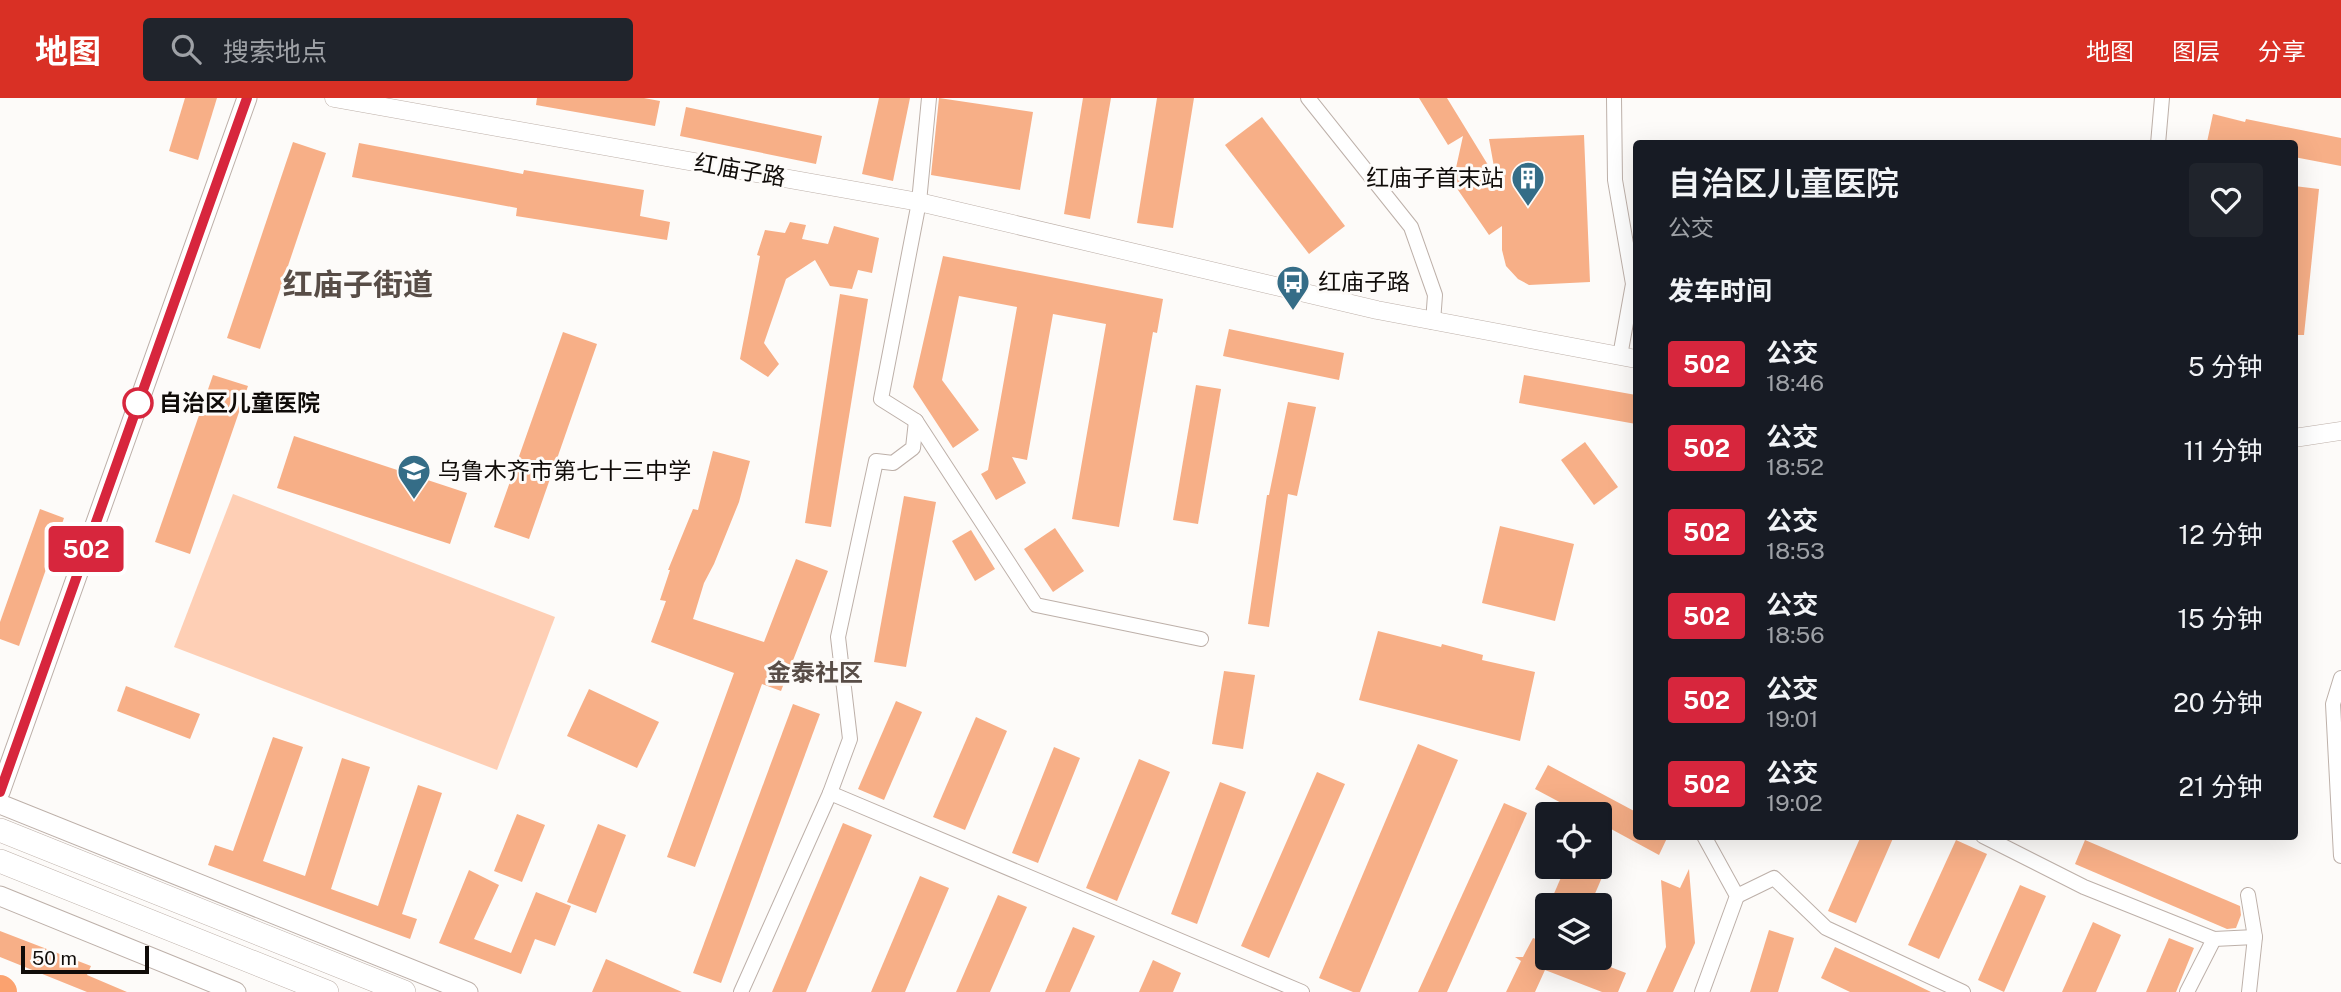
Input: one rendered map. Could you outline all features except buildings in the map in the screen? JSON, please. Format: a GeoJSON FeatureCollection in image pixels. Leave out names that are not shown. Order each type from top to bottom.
{"type":"FeatureCollection","features":[{"type":"Feature","properties":{"kind":"highway"},"geometry":{"type":"LineString","coordinates":[[0,830],[404,992]]}},
{"type":"Feature","properties":{"kind":"highway"},"geometry":{"type":"LineString","coordinates":[[0,861],[327,992]]}},
{"type":"Feature","properties":{"kind":"main road"},"geometry":{"type":"LineString","coordinates":[[0,792],[247,98]]}},
{"type":"Feature","properties":{"kind":"main road"},"geometry":{"type":"LineString","coordinates":[[0,804],[468,992]]}},
{"type":"Feature","properties":{"kind":"main road"},"geometry":{"type":"LineString","coordinates":[[0,897],[236,992]]}},
{"type":"Feature","properties":{"kind":"street","name":"红庙子路"},"geometry":{"type":"LineString","coordinates":[[334,98],[919,202],[1433,322],[1628,358]]}},
{"type":"Feature","properties":{"kind":"street"},"geometry":{"type":"LineString","coordinates":[[929,98],[919,202],[881,399],[916,421],[1036,605],[1201,639]]}},
{"type":"Feature","properties":{"kind":"street"},"geometry":{"type":"LineString","coordinates":[[1308,98],[1410,227],[1435,295],[1433,322]]}},
{"type":"Feature","properties":{"kind":"street"},"geometry":{"type":"LineString","coordinates":[[1614,98],[1615,180],[1633,284],[1628,358]]}},
{"type":"Feature","properties":{"kind":"street"},"geometry":{"type":"LineString","coordinates":[[2158,140],[2162,98]]}},
{"type":"Feature","properties":{"kind":"street"},"geometry":{"type":"LineString","coordinates":[[741,992],[830,793],[850,739],[838,637],[876,461],[893,463],[913,448],[916,421]]}},
{"type":"Feature","properties":{"kind":"street"},"geometry":{"type":"LineString","coordinates":[[2298,437],[2341,431]]}},
{"type":"Feature","properties":{"kind":"street"},"geometry":{"type":"LineString","coordinates":[[2341,678],[2337,709],[2341,856]]}},
{"type":"Feature","properties":{"kind":"street"},"geometry":{"type":"LineString","coordinates":[[830,793],[1302,992]]}},
{"type":"Feature","properties":{"kind":"street"},"geometry":{"type":"LineString","coordinates":[[1706,840],[1737,896]]}},
{"type":"Feature","properties":{"kind":"street"},"geometry":{"type":"LineString","coordinates":[[1991,840],[2084,887],[2214,939],[2255,937]]}},
{"type":"Feature","properties":{"kind":"street"},"geometry":{"type":"LineString","coordinates":[[1702,992],[1737,896],[1774,878],[1826,928],[1963,992]]}},
{"type":"Feature","properties":{"kind":"street"},"geometry":{"type":"LineString","coordinates":[[2248,895],[2255,937],[2249,992]]}},
{"type":"Feature","properties":{"kind":"street"},"geometry":{"type":"LineString","coordinates":[[2187,992],[2214,939]]}},
{"type":"Feature","properties":{"kind":"shaded area"},"geometry":{"type":"Polygon","coordinates":[[[233,494],[555,617],[497,770],[174,647],[233,494]]]}},
{"type":"Feature","properties":{"kind":"bus line","name":"502"},"geometry":{"type":"LineString","coordinates":[[0,792],[247,98]]}},
{"type":"Feature","properties":{"kind":"place","name":"红庙子首末站"},"geometry":{"type":"Point","coordinates":[1528,208]}},
{"type":"Feature","properties":{"kind":"place","name":"红庙子路"},"geometry":{"type":"Point","coordinates":[1293,312]}},
{"type":"Feature","properties":{"kind":"place","name":"自治区儿童医院"},"geometry":{"type":"Point","coordinates":[138,403]}},
{"type":"Feature","properties":{"kind":"place","name":"乌鲁木齐市第七十三中学"},"geometry":{"type":"Point","coordinates":[414,501]}},
{"type":"Feature","properties":{"kind":"district","name":"红庙子街道"},"geometry":{"type":"Point","coordinates":[358,285]}},
{"type":"Feature","properties":{"kind":"district","name":"金泰社区"},"geometry":{"type":"Point","coordinates":[815,673]}}]}
